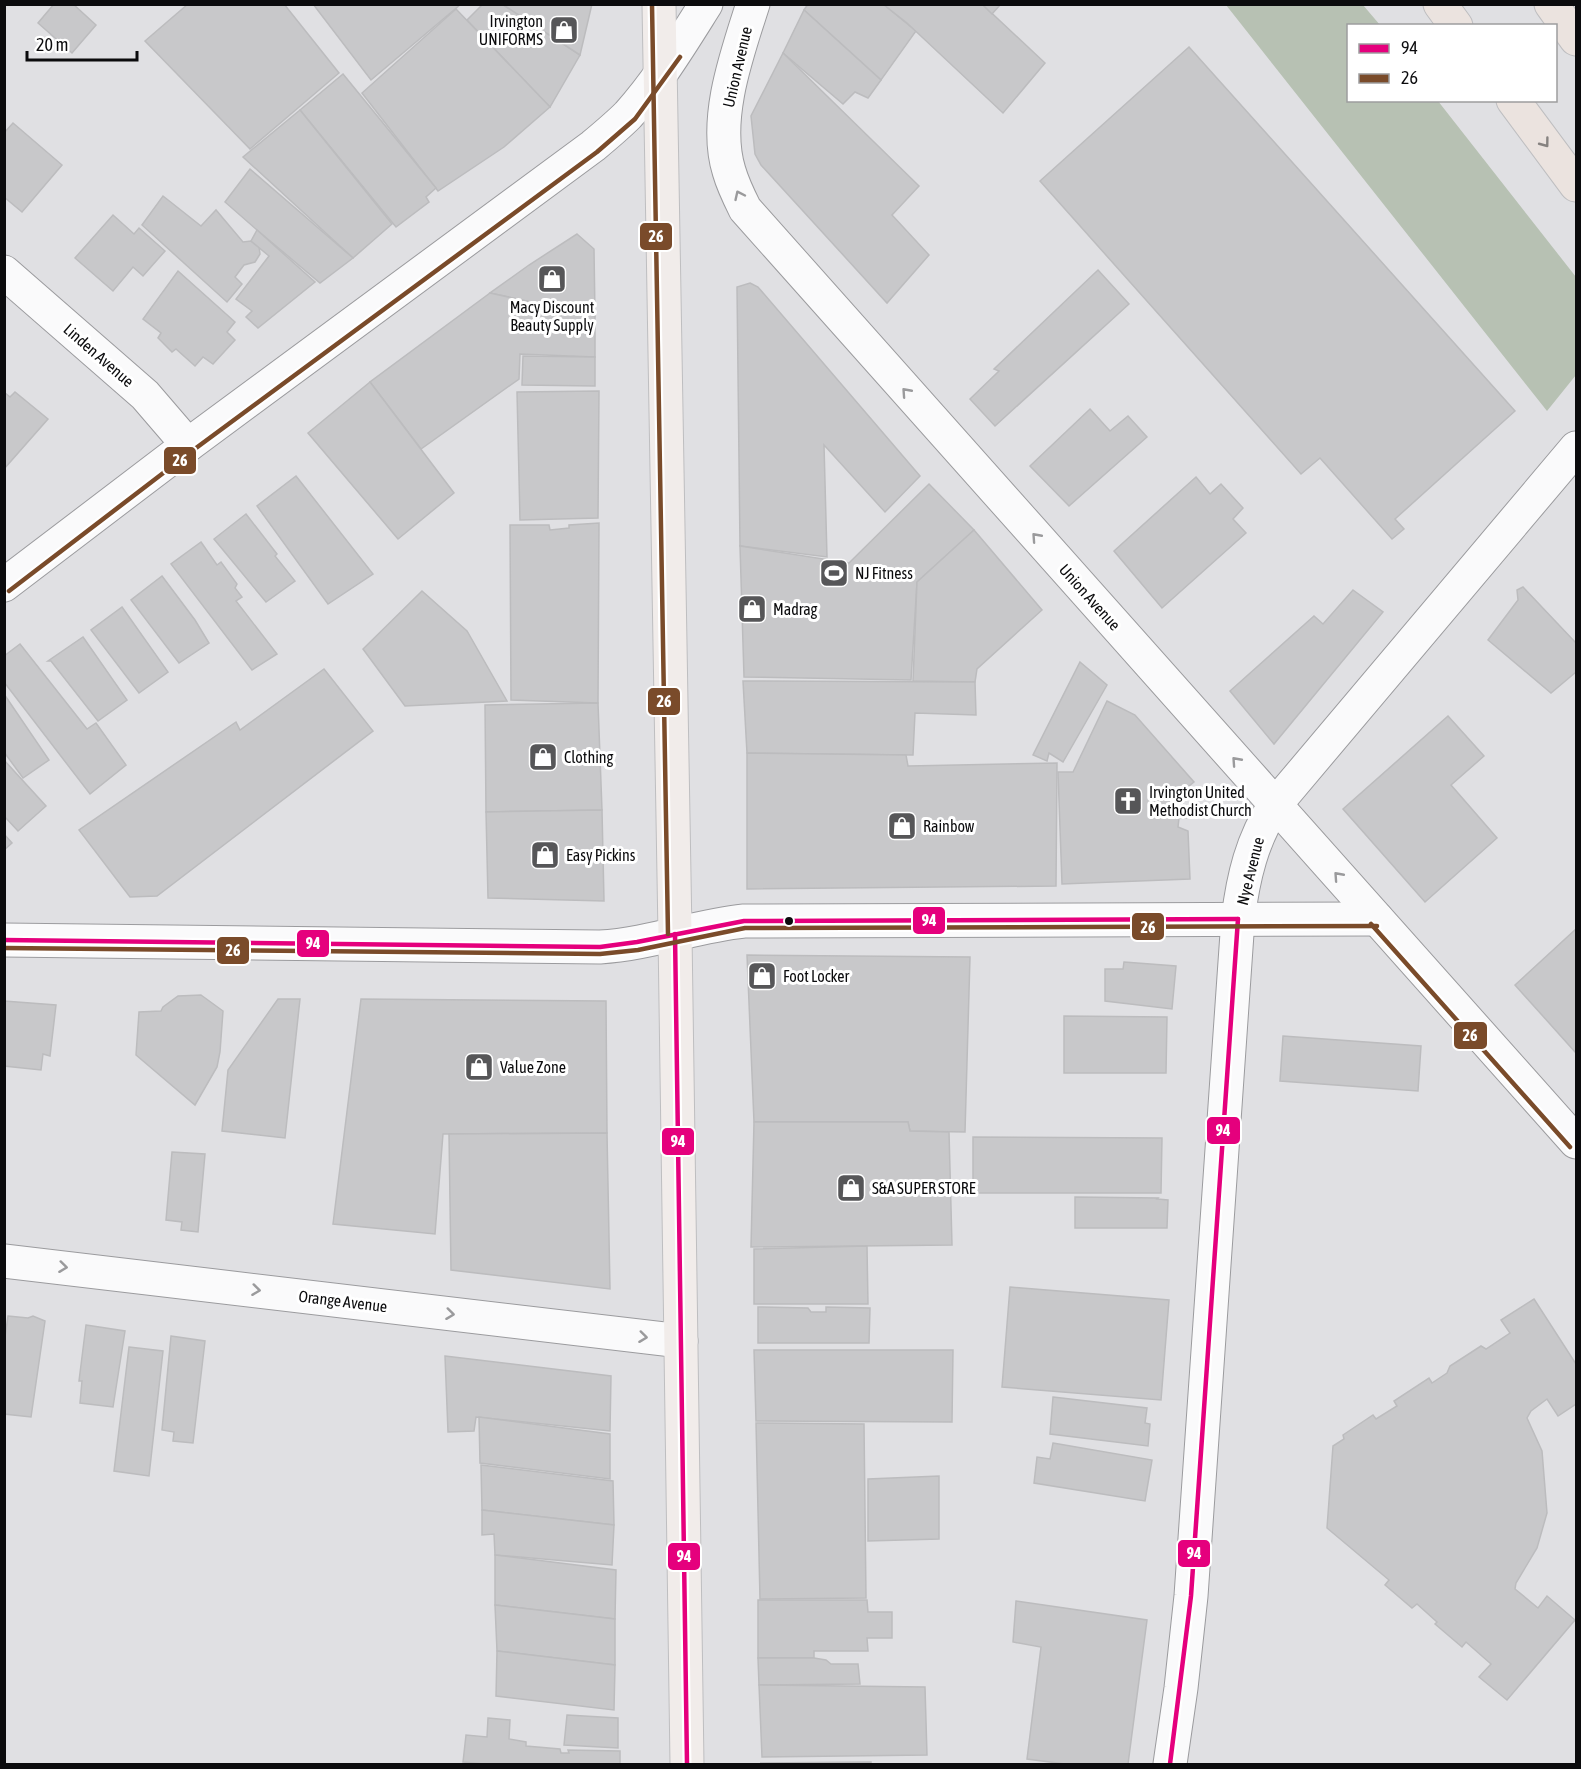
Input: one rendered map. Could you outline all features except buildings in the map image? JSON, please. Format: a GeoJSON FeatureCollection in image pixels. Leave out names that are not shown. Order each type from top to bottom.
{"type":"FeatureCollection","features":[{"type":"Feature","properties":{"kind":"highway"},"geometry":{"type":"LineString","coordinates":[[1440,4],[1455,24]]}},
{"type":"Feature","properties":{"kind":"highway"},"geometry":{"type":"LineString","coordinates":[[1551,4],[1576,39]]}},
{"type":"Feature","properties":{"kind":"highway"},"geometry":{"type":"LineString","coordinates":[[1514,102],[1576,185]]}},
{"type":"Feature","properties":{"kind":"main road"},"geometry":{"type":"LineString","coordinates":[[658,4],[661,73],[687,1764]]}},
{"type":"Feature","properties":{"kind":"main road"},"geometry":{"type":"LineString","coordinates":[[4,585],[188,445],[593,146],[629,114],[661,73],[706,4]]}},
{"type":"Feature","properties":{"kind":"main road","name":"Union Avenue"},"geometry":{"type":"LineString","coordinates":[[753,4],[731,80],[725,123],[728,170],[745,209],[1576,1142]]}},
{"type":"Feature","properties":{"kind":"main road","name":"Linden Avenue"},"geometry":{"type":"LineString","coordinates":[[4,272],[145,395],[188,445]]}},
{"type":"Feature","properties":{"kind":"main road","name":"Nye Avenue"},"geometry":{"type":"LineString","coordinates":[[1170,1764],[1192,1585],[1238,919],[1250,858],[1264,821],[1275,805],[1576,448]]}},
{"type":"Feature","properties":{"kind":"main road"},"geometry":{"type":"LineString","coordinates":[[4,940],[600,947],[627,945],[700,927],[744,921],[1377,919]]}},
{"type":"Feature","properties":{"kind":"main road","name":"Orange Avenue"},"geometry":{"type":"LineString","coordinates":[[4,1261],[681,1341]]}},
{"type":"Feature","properties":{"kind":"green space"},"geometry":{"type":"Polygon","coordinates":[[[1226,5],[1363,5],[1379,24],[1347,24],[1347,102],[1439,102],[1576,277],[1576,375],[1547,411],[1226,5]]]}},
{"type":"Feature","properties":{"kind":"transit line","name":"26"},"geometry":{"type":"LineString","coordinates":[[652,4],[668,934]]}},
{"type":"Feature","properties":{"kind":"transit line","name":"26"},"geometry":{"type":"LineString","coordinates":[[9,591],[192,451],[597,152],[635,119],[680,57]]}},
{"type":"Feature","properties":{"kind":"transit line","name":"94"},"geometry":{"type":"LineString","coordinates":[[4,940],[600,947],[744,921],[1238,919]]}},
{"type":"Feature","properties":{"kind":"transit line","name":"94"},"geometry":{"type":"LineString","coordinates":[[1170,1764],[1191,1596],[1238,919]]}},
{"type":"Feature","properties":{"kind":"transit line","name":"26"},"geometry":{"type":"LineString","coordinates":[[1371,924],[1570,1147]]}},
{"type":"Feature","properties":{"kind":"transit line","name":"26"},"geometry":{"type":"LineString","coordinates":[[4,948],[600,954],[638,950],[745,928],[1377,926]]}},
{"type":"Feature","properties":{"kind":"transit line","name":"94"},"geometry":{"type":"LineString","coordinates":[[675,934],[687,1764]]}},
{"type":"Feature","properties":{"kind":"place","name":"Irvington UNIFORMS"},"geometry":{"type":"Point","coordinates":[564,30]}},
{"type":"Feature","properties":{"kind":"place","name":"Macy Discount Beauty Supply"},"geometry":{"type":"Point","coordinates":[552,279]}},
{"type":"Feature","properties":{"kind":"place","name":"NJ Fitness"},"geometry":{"type":"Point","coordinates":[834,573]}},
{"type":"Feature","properties":{"kind":"place","name":"Madrag"},"geometry":{"type":"Point","coordinates":[752,609]}},
{"type":"Feature","properties":{"kind":"place","name":"Clothing"},"geometry":{"type":"Point","coordinates":[543,757]}},
{"type":"Feature","properties":{"kind":"place","name":"Irvington United Methodist Church"},"geometry":{"type":"Point","coordinates":[1128,801]}},
{"type":"Feature","properties":{"kind":"place","name":"Rainbow"},"geometry":{"type":"Point","coordinates":[902,826]}},
{"type":"Feature","properties":{"kind":"place","name":"Easy Pickins"},"geometry":{"type":"Point","coordinates":[545,855]}},
{"type":"Feature","properties":{"kind":"place","name":"Foot Locker"},"geometry":{"type":"Point","coordinates":[762,976]}},
{"type":"Feature","properties":{"kind":"place","name":"Value Zone"},"geometry":{"type":"Point","coordinates":[479,1067]}},
{"type":"Feature","properties":{"kind":"place","name":"S&A SUPER STORE"},"geometry":{"type":"Point","coordinates":[851,1188]}}]}
